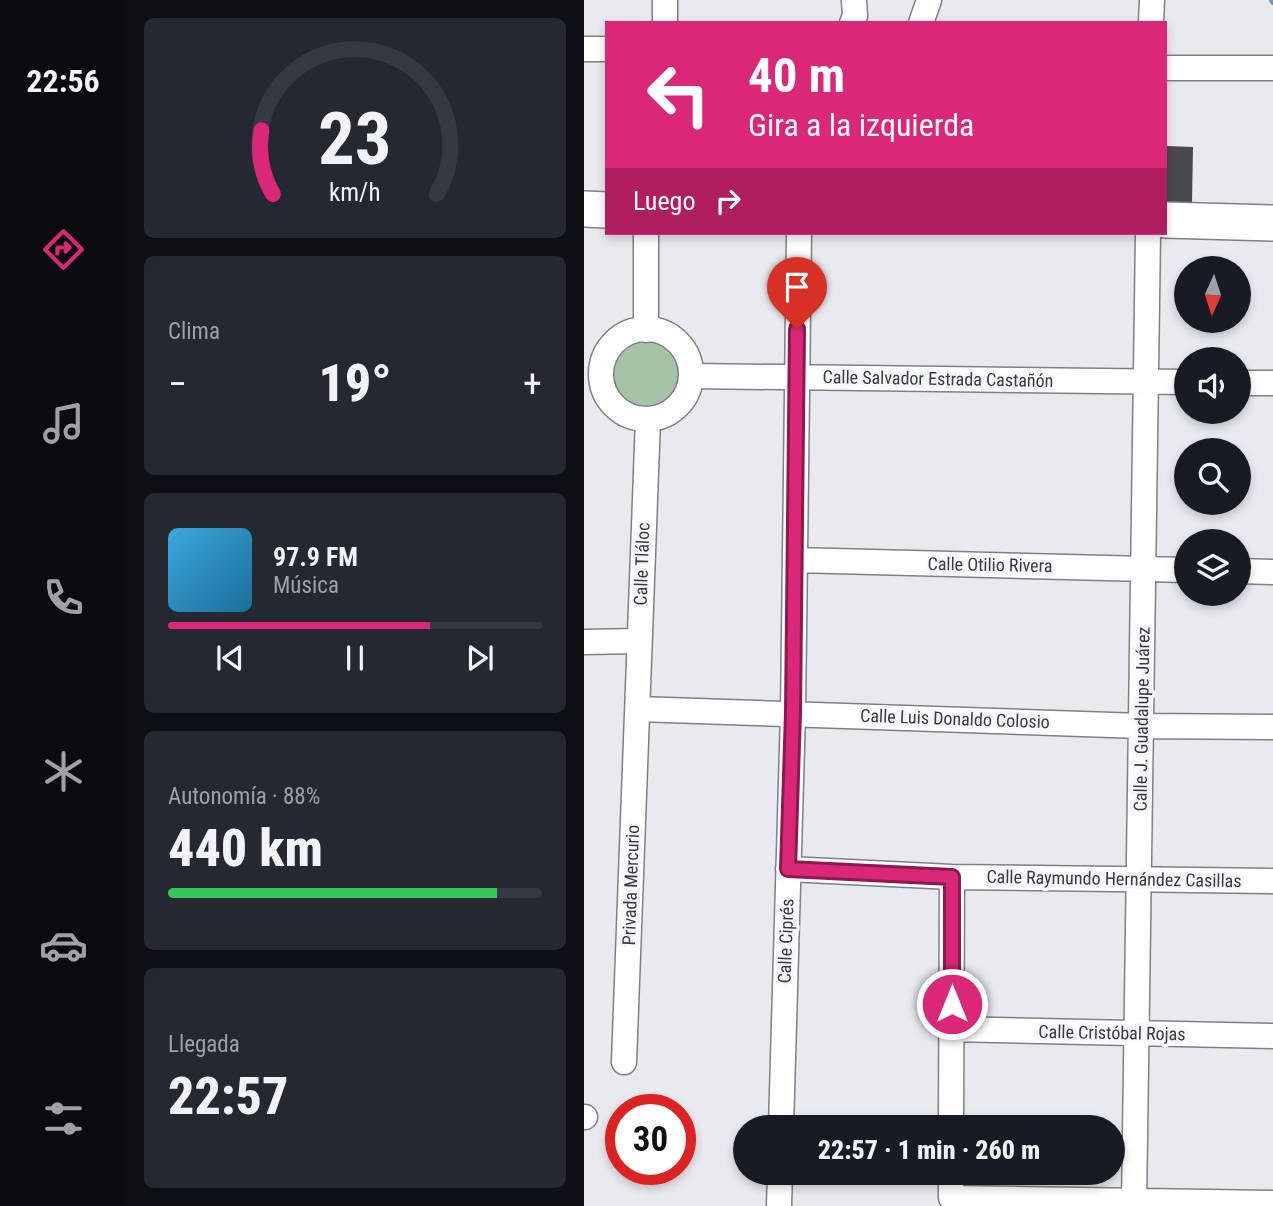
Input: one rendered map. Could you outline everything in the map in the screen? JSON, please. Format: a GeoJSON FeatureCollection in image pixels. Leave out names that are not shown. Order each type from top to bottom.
{"type":"FeatureCollection","features":[{"type":"Feature","properties":{"kind":"street"},"geometry":{"type":"LineString","coordinates":[[665,0],[665,21]]}},
{"type":"Feature","properties":{"kind":"street"},"geometry":{"type":"LineString","coordinates":[[853,21],[854,0]]}},
{"type":"Feature","properties":{"kind":"street"},"geometry":{"type":"LineString","coordinates":[[922,21],[929,0]]}},
{"type":"Feature","properties":{"kind":"street"},"geometry":{"type":"LineString","coordinates":[[1152,0],[1152,21]]}},
{"type":"Feature","properties":{"kind":"street"},"geometry":{"type":"LineString","coordinates":[[584,49],[605,49]]}},
{"type":"Feature","properties":{"kind":"street"},"geometry":{"type":"LineString","coordinates":[[1167,68],[1272,68]]}},
{"type":"Feature","properties":{"kind":"street"},"geometry":{"type":"LineString","coordinates":[[584,209],[605,209]]}},
{"type":"Feature","properties":{"kind":"street"},"geometry":{"type":"LineString","coordinates":[[1167,220],[1272,223]]}},
{"type":"Feature","properties":{"kind":"street"},"geometry":{"type":"LineString","coordinates":[[646,235],[646,330]]}},
{"type":"Feature","properties":{"kind":"street","name":"Calle Ciprés"},"geometry":{"type":"LineString","coordinates":[[781,1115],[793,713],[799,235]]}},
{"type":"Feature","properties":{"kind":"street","name":"Calle J. Guadalupe Juárez"},"geometry":{"type":"LineString","coordinates":[[1134,1203],[1149,235]]}},
{"type":"Feature","properties":{"kind":"street"},"geometry":{"type":"LineString","coordinates":[[646,330],[667,334],[678,342],[687,354],[691,376],[685,397],[675,408],[663,416],[648,419],[634,417],[620,410],[609,400],[593,371],[612,344],[624,335],[646,330]]}},
{"type":"Feature","properties":{"kind":"street","name":"Calle Salvador Estrada Castañón"},"geometry":{"type":"LineString","coordinates":[[691,376],[1174,382]]}},
{"type":"Feature","properties":{"kind":"street"},"geometry":{"type":"LineString","coordinates":[[1251,383],[1272,383]]}},
{"type":"Feature","properties":{"kind":"street","name":"Calle Tláloc"},"geometry":{"type":"LineString","coordinates":[[638,709],[648,419]]}},
{"type":"Feature","properties":{"kind":"street","name":"Calle Otilio Rivera"},"geometry":{"type":"LineString","coordinates":[[795,560],[1174,570]]}},
{"type":"Feature","properties":{"kind":"street"},"geometry":{"type":"LineString","coordinates":[[1251,571],[1272,572]]}},
{"type":"Feature","properties":{"kind":"street"},"geometry":{"type":"LineString","coordinates":[[584,642],[639,641]]}},
{"type":"Feature","properties":{"kind":"street","name":"Calle Luis Donaldo Colosio"},"geometry":{"type":"LineString","coordinates":[[638,709],[1141,726],[1272,727]]}},
{"type":"Feature","properties":{"kind":"street","name":"Privada Mercurio"},"geometry":{"type":"LineString","coordinates":[[624,1062],[638,709]]}},
{"type":"Feature","properties":{"kind":"street","name":"Calle Raymundo Hernández Casillas"},"geometry":{"type":"LineString","coordinates":[[788,869],[952,877],[1272,881]]}},
{"type":"Feature","properties":{"kind":"street"},"geometry":{"type":"LineString","coordinates":[[951,1115],[952,877]]}},
{"type":"Feature","properties":{"kind":"street","name":"Calle Cristóbal Rojas"},"geometry":{"type":"LineString","coordinates":[[952,1029],[1272,1036]]}},
{"type":"Feature","properties":{"kind":"street"},"geometry":{"type":"LineString","coordinates":[[779,1206],[780,1185]]}},
{"type":"Feature","properties":{"kind":"street"},"geometry":{"type":"LineString","coordinates":[[951,1185],[951,1198],[1134,1203],[1272,1203]]}},
{"type":"Feature","properties":{"kind":"green space"},"geometry":{"type":"Polygon","coordinates":[[[645,336],[666,342],[676,352],[682,373],[676,394],[666,404],[645,410],[624,404],[614,394],[608,373],[614,352],[624,342],[645,336]]]}},
{"type":"Feature","properties":{"kind":"building"},"geometry":{"type":"Polygon","coordinates":[[[1167,146],[1193,147],[1192,203],[1167,202],[1167,146]]]}},
{"type":"Feature","properties":{"kind":"route"},"geometry":{"type":"LineString","coordinates":[[797,329],[793,713],[788,869],[952,877],[952,1004]]}}]}
